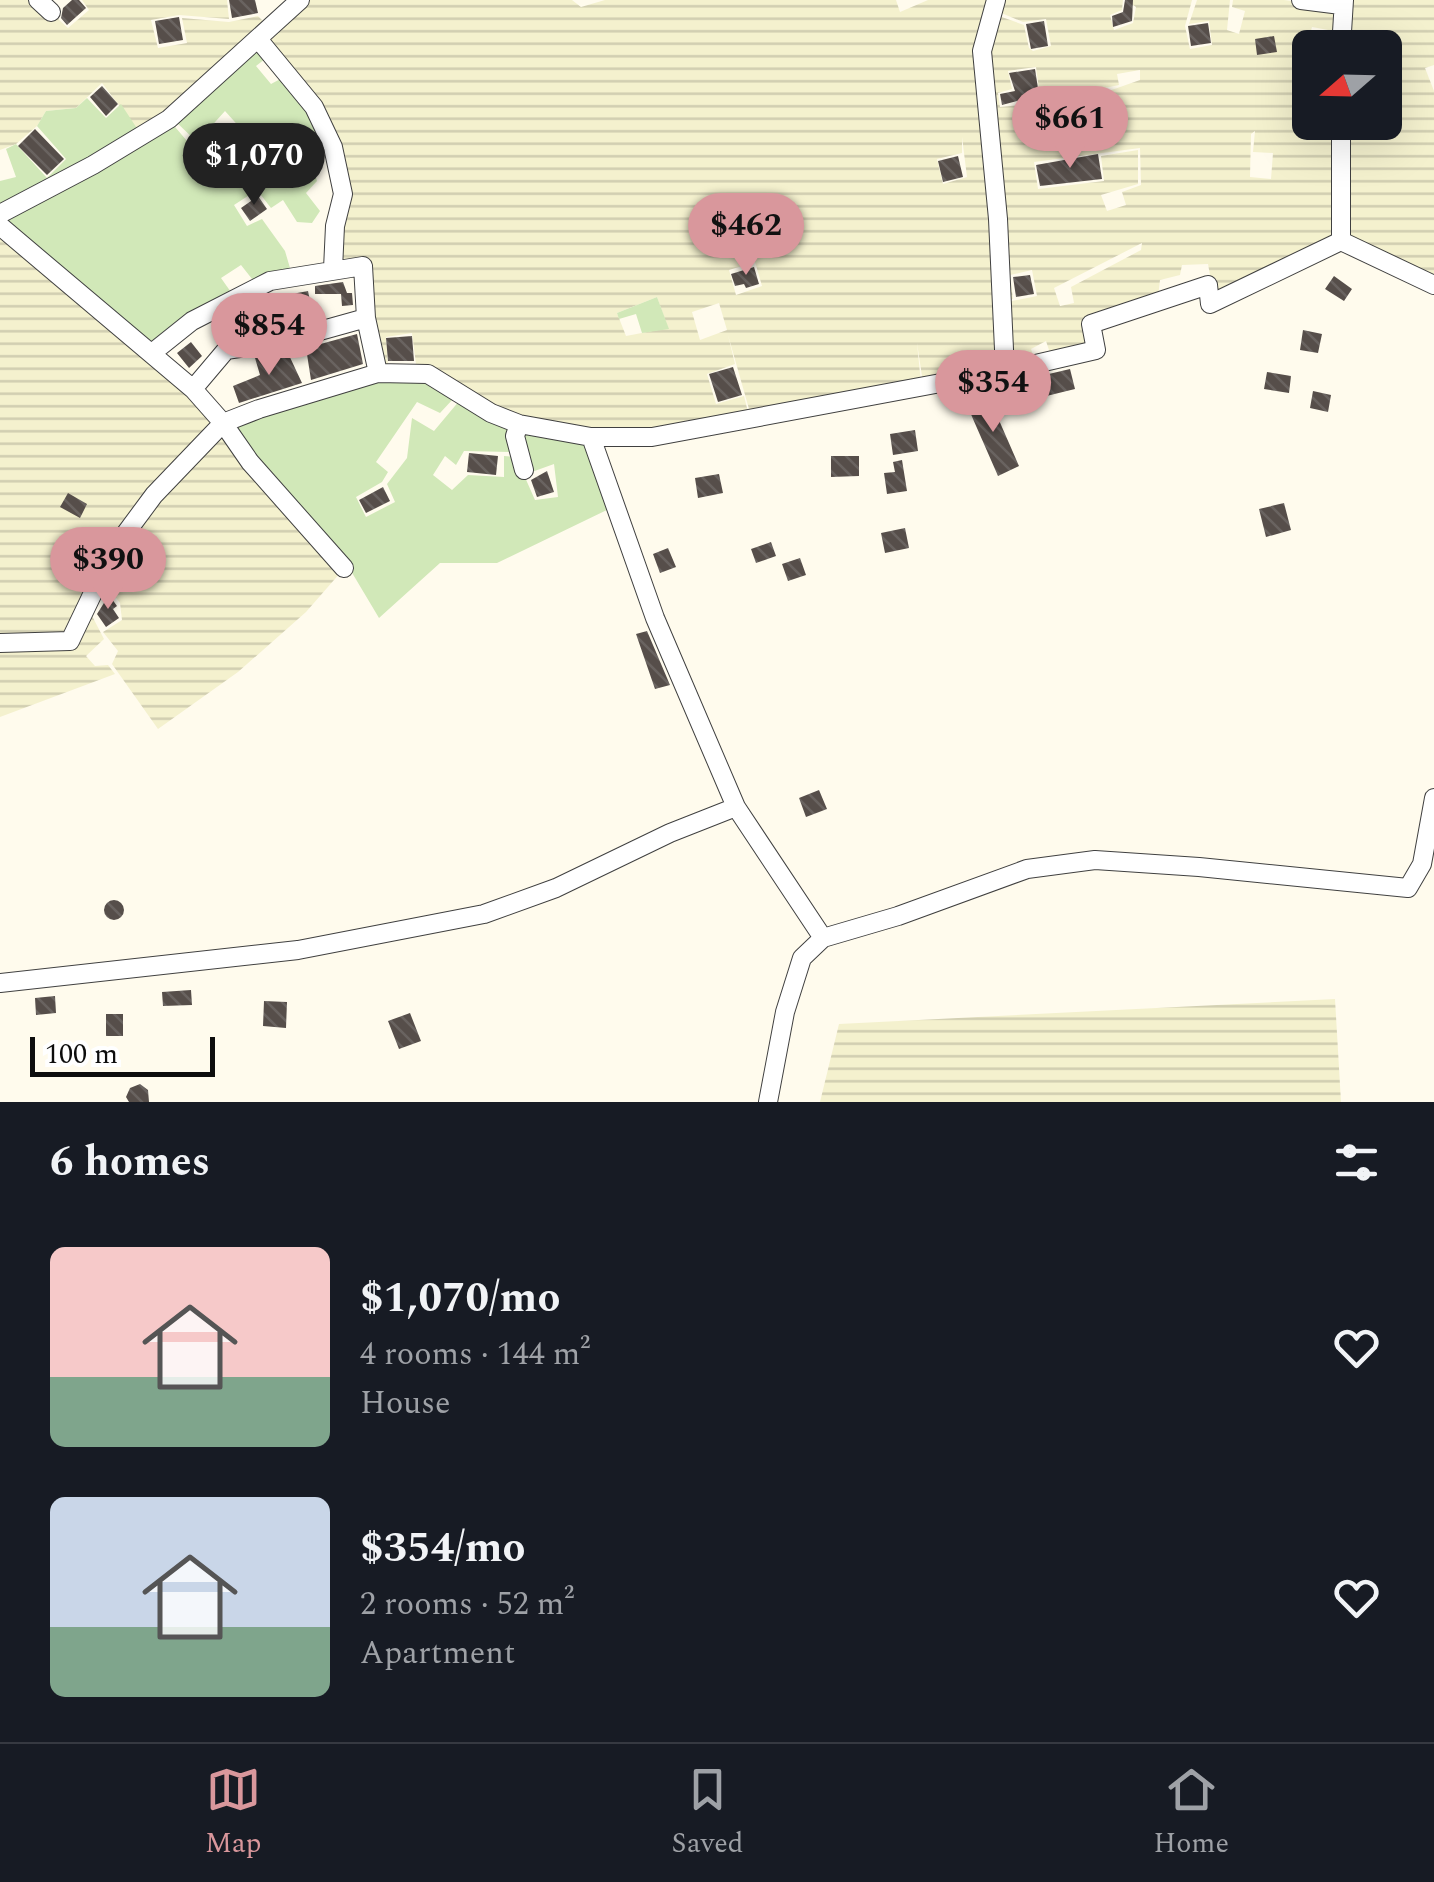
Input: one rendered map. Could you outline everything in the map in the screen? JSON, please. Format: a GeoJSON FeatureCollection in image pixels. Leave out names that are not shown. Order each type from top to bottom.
{"type":"FeatureCollection","features":[{"type":"Feature","properties":{"kind":"street"},"geometry":{"type":"LineString","coordinates":[[0,214],[169,119],[300,0]]}},
{"type":"Feature","properties":{"kind":"street"},"geometry":{"type":"LineString","coordinates":[[996,0],[982,51],[998,218],[1006,371]]}},
{"type":"Feature","properties":{"kind":"street"},"geometry":{"type":"LineString","coordinates":[[1301,0],[1343,2],[1342,30]]}},
{"type":"Feature","properties":{"kind":"street"},"geometry":{"type":"LineString","coordinates":[[258,38],[314,108],[333,147],[344,194],[335,226],[333,269]]}},
{"type":"Feature","properties":{"kind":"street"},"geometry":{"type":"LineString","coordinates":[[1341,140],[1341,240]]}},
{"type":"Feature","properties":{"kind":"street"},"geometry":{"type":"LineString","coordinates":[[0,226],[193,388],[250,462],[344,568]]}},
{"type":"Feature","properties":{"kind":"street"},"geometry":{"type":"LineString","coordinates":[[0,643],[70,641],[114,548],[154,495],[223,423],[259,408],[378,373],[428,374],[490,413],[519,424],[590,438],[652,437],[1006,371],[1096,350],[1091,324],[1208,285],[1210,304],[1341,240]]}},
{"type":"Feature","properties":{"kind":"street"},"geometry":{"type":"LineString","coordinates":[[1341,240],[1434,285]]}},
{"type":"Feature","properties":{"kind":"street"},"geometry":{"type":"LineString","coordinates":[[152,352],[192,321],[270,281],[363,266],[366,318],[378,373]]}},
{"type":"Feature","properties":{"kind":"street"},"geometry":{"type":"LineString","coordinates":[[193,388],[226,350],[280,342],[366,318]]}},
{"type":"Feature","properties":{"kind":"street"},"geometry":{"type":"LineString","coordinates":[[519,424],[515,436],[524,470]]}},
{"type":"Feature","properties":{"kind":"street"},"geometry":{"type":"LineString","coordinates":[[590,438],[655,618],[736,807],[824,938]]}},
{"type":"Feature","properties":{"kind":"street"},"geometry":{"type":"LineString","coordinates":[[768,1102],[784,1012],[802,958],[824,938],[1028,869],[1095,860],[1199,866],[1408,888],[1422,864],[1434,798]]}},
{"type":"Feature","properties":{"kind":"street"},"geometry":{"type":"LineString","coordinates":[[0,983],[298,950],[484,914],[556,888],[670,833],[736,807]]}},
{"type":"Feature","properties":{"kind":"shaded area"},"geometry":{"type":"Polygon","coordinates":[[[0,0],[37,0],[68,28],[89,10],[82,0],[227,0],[229,19],[179,15],[151,20],[158,48],[187,43],[182,18],[229,22],[258,16],[268,26],[140,133],[102,83],[76,108],[46,111],[37,126],[16,144],[0,150],[0,0]]]}},
{"type":"Feature","properties":{"kind":"shaded area"},"geometry":{"type":"Polygon","coordinates":[[[302,0],[572,0],[581,7],[605,0],[896,0],[900,12],[928,0],[993,0],[979,49],[1004,369],[923,383],[917,343],[921,383],[751,416],[728,335],[735,364],[707,374],[716,404],[744,396],[749,416],[652,435],[519,422],[380,371],[363,264],[337,265],[335,146],[262,39],[302,0]],[[962,137],[962,153],[937,159],[943,184],[967,177],[962,137]],[[755,262],[729,270],[736,295],[762,286],[755,262]],[[657,297],[617,313],[626,336],[668,328],[657,297]],[[719,303],[692,312],[700,340],[727,330],[719,303]],[[412,333],[386,337],[388,366],[416,364],[412,333]]]}},
{"type":"Feature","properties":{"kind":"shaded area"},"geometry":{"type":"Polygon","coordinates":[[[999,0],[1123,0],[1122,10],[1110,15],[1114,30],[1133,23],[1136,7],[1126,0],[1192,0],[1185,26],[1190,49],[1212,45],[1209,21],[1189,24],[1197,0],[1230,0],[1227,30],[1239,34],[1245,11],[1232,7],[1233,0],[1284,0],[1339,7],[1339,30],[1292,30],[1292,140],[1339,140],[1338,238],[1214,298],[1208,264],[1182,265],[1180,275],[1160,280],[1158,297],[1087,322],[1090,348],[1051,356],[1046,341],[1031,349],[1035,361],[1010,367],[1007,302],[1037,296],[1032,270],[1010,275],[1013,299],[1006,300],[984,51],[996,15],[1024,25],[1033,51],[1051,46],[1046,19],[1023,22],[999,12],[999,0]],[[1036,67],[1008,71],[1012,89],[998,93],[1000,107],[1022,105],[1022,100],[1040,96],[1036,67]],[[1140,70],[1117,74],[1119,85],[1085,92],[1089,117],[1106,114],[1103,93],[1140,80],[1140,70]],[[1255,131],[1251,134],[1250,177],[1271,179],[1273,153],[1253,152],[1255,131]],[[1140,148],[1034,162],[1038,189],[1104,181],[1101,156],[1138,150],[1138,184],[1101,195],[1107,211],[1126,205],[1122,192],[1141,185],[1140,148]],[[1142,243],[1054,288],[1060,306],[1074,303],[1071,287],[1141,250],[1142,243]]]}},
{"type":"Feature","properties":{"kind":"shaded area"},"geometry":{"type":"Polygon","coordinates":[[[1346,0],[1434,0],[1434,65],[1425,68],[1434,91],[1434,280],[1344,238],[1346,140],[1402,140],[1402,30],[1345,30],[1346,0]]]}},
{"type":"Feature","properties":{"kind":"shaded area"},"geometry":{"type":"Polygon","coordinates":[[[0,230],[217,422],[152,491],[70,636],[0,637],[0,230]]]}},
{"type":"Feature","properties":{"kind":"shaded area"},"geometry":{"type":"Polygon","coordinates":[[[222,429],[341,572],[306,612],[238,672],[158,729],[112,664],[118,651],[103,632],[122,620],[120,603],[104,582],[114,555],[164,491],[222,429]]]}},
{"type":"Feature","properties":{"kind":"shaded area"},"geometry":{"type":"Polygon","coordinates":[[[90,612],[104,639],[86,656],[95,666],[108,665],[115,674],[0,717],[0,647],[69,648],[90,612]]]}},
{"type":"Feature","properties":{"kind":"shaded area"},"geometry":{"type":"Polygon","coordinates":[[[1335,999],[1341,1102],[820,1102],[839,1024],[1335,999]]]}},
{"type":"Feature","properties":{"kind":"green space"},"geometry":{"type":"Polygon","coordinates":[[[258,42],[270,55],[256,66],[271,84],[284,77],[310,109],[327,145],[309,154],[317,181],[306,193],[320,211],[312,223],[297,222],[283,200],[271,208],[257,190],[234,205],[247,226],[262,219],[285,251],[290,268],[256,284],[241,265],[221,278],[233,295],[152,349],[0,222],[170,121],[210,168],[225,156],[227,145],[243,131],[225,111],[197,142],[173,119],[258,42]]]}},
{"type":"Feature","properties":{"kind":"green space"},"geometry":{"type":"Polygon","coordinates":[[[87,98],[106,118],[121,104],[140,133],[0,210],[0,181],[16,177],[6,149],[16,144],[47,178],[66,159],[37,126],[46,111],[76,108],[87,98]]]}},
{"type":"Feature","properties":{"kind":"green space"},"geometry":{"type":"Polygon","coordinates":[[[657,297],[669,329],[642,333],[636,314],[619,319],[617,313],[657,297]]]}},
{"type":"Feature","properties":{"kind":"green space"},"geometry":{"type":"Polygon","coordinates":[[[378,377],[425,378],[454,398],[440,413],[417,402],[376,462],[388,472],[382,482],[356,497],[366,517],[395,502],[387,484],[407,458],[412,418],[434,431],[460,400],[515,424],[510,452],[464,451],[456,465],[445,456],[433,475],[452,490],[468,475],[504,477],[504,456],[516,457],[535,500],[558,497],[554,464],[529,473],[522,427],[586,440],[611,508],[497,563],[440,563],[379,618],[348,566],[231,425],[378,377]]]}},
{"type":"Feature","properties":{"kind":"building"},"geometry":{"type":"Polygon","coordinates":[[[72,0],[79,0],[86,8],[67,25],[61,18],[63,8],[72,0]]]}},
{"type":"Feature","properties":{"kind":"building"},"geometry":{"type":"Polygon","coordinates":[[[229,0],[255,0],[258,13],[232,18],[229,0]]]}},
{"type":"Feature","properties":{"kind":"building"},"geometry":{"type":"Polygon","coordinates":[[[1125,0],[1133,0],[1132,21],[1113,27],[1112,16],[1123,12],[1125,0]]]}},
{"type":"Feature","properties":{"kind":"building"},"geometry":{"type":"Polygon","coordinates":[[[179,17],[183,40],[159,44],[155,21],[179,17]]]}},
{"type":"Feature","properties":{"kind":"building"},"geometry":{"type":"Polygon","coordinates":[[[1044,21],[1048,46],[1031,49],[1026,24],[1044,21]]]}},
{"type":"Feature","properties":{"kind":"building"},"geometry":{"type":"Polygon","coordinates":[[[1208,23],[1211,43],[1191,46],[1188,26],[1208,23]]]}},
{"type":"Feature","properties":{"kind":"building"},"geometry":{"type":"Polygon","coordinates":[[[1274,36],[1277,52],[1257,55],[1255,39],[1274,36]]]}},
{"type":"Feature","properties":{"kind":"building"},"geometry":{"type":"Polygon","coordinates":[[[1035,69],[1039,95],[1002,105],[1000,94],[1015,91],[1009,73],[1035,69]]]}},
{"type":"Feature","properties":{"kind":"building"},"geometry":{"type":"Polygon","coordinates":[[[102,86],[118,104],[106,116],[90,97],[102,86]]]}},
{"type":"Feature","properties":{"kind":"building"},"geometry":{"type":"Polygon","coordinates":[[[1055,101],[1059,123],[1044,125],[1041,104],[1055,101]]]}},
{"type":"Feature","properties":{"kind":"building"},"geometry":{"type":"Polygon","coordinates":[[[35,129],[64,159],[47,175],[18,146],[35,129]]]}},
{"type":"Feature","properties":{"kind":"building"},"geometry":{"type":"Polygon","coordinates":[[[1098,154],[1102,179],[1040,186],[1036,165],[1098,154]]]}},
{"type":"Feature","properties":{"kind":"building"},"geometry":{"type":"Polygon","coordinates":[[[958,156],[963,177],[943,182],[938,161],[958,156]]]}},
{"type":"Feature","properties":{"kind":"building"},"geometry":{"type":"Polygon","coordinates":[[[258,196],[267,209],[250,221],[241,208],[258,196]]]}},
{"type":"Feature","properties":{"kind":"building"},"geometry":{"type":"Polygon","coordinates":[[[754,267],[759,284],[735,286],[731,274],[754,267]]]}},
{"type":"Feature","properties":{"kind":"building"},"geometry":{"type":"Polygon","coordinates":[[[1030,275],[1034,294],[1016,297],[1013,277],[1030,275]]]}},
{"type":"Feature","properties":{"kind":"building"},"geometry":{"type":"Polygon","coordinates":[[[1334,276],[1352,289],[1344,301],[1325,289],[1334,276]]]}},
{"type":"Feature","properties":{"kind":"building"},"geometry":{"type":"Polygon","coordinates":[[[343,282],[347,293],[352,293],[353,305],[342,306],[341,294],[315,294],[315,286],[343,282]]]}},
{"type":"Feature","properties":{"kind":"building"},"geometry":{"type":"Polygon","coordinates":[[[308,291],[314,320],[249,334],[248,329],[254,328],[251,310],[261,309],[260,300],[308,291]]]}},
{"type":"Feature","properties":{"kind":"building"},"geometry":{"type":"Polygon","coordinates":[[[1303,330],[1322,334],[1318,353],[1300,350],[1303,330]]]}},
{"type":"Feature","properties":{"kind":"building"},"geometry":{"type":"Polygon","coordinates":[[[357,334],[363,364],[311,380],[306,348],[357,334]]]}},
{"type":"Feature","properties":{"kind":"building"},"geometry":{"type":"Polygon","coordinates":[[[412,336],[414,361],[388,361],[386,338],[412,336]]]}},
{"type":"Feature","properties":{"kind":"building"},"geometry":{"type":"Polygon","coordinates":[[[191,342],[202,356],[189,368],[177,353],[191,342]]]}},
{"type":"Feature","properties":{"kind":"building"},"geometry":{"type":"Polygon","coordinates":[[[288,353],[302,383],[239,403],[233,386],[260,375],[255,358],[288,353]]]}},
{"type":"Feature","properties":{"kind":"building"},"geometry":{"type":"Polygon","coordinates":[[[733,367],[742,395],[718,402],[709,374],[733,367]]]}},
{"type":"Feature","properties":{"kind":"building"},"geometry":{"type":"Polygon","coordinates":[[[1070,369],[1075,389],[1022,402],[1015,382],[1070,369]]]}},
{"type":"Feature","properties":{"kind":"building"},"geometry":{"type":"Polygon","coordinates":[[[1267,372],[1291,376],[1289,393],[1264,389],[1267,372]]]}},
{"type":"Feature","properties":{"kind":"building"},"geometry":{"type":"Polygon","coordinates":[[[1313,391],[1331,395],[1328,412],[1310,408],[1313,391]]]}},
{"type":"Feature","properties":{"kind":"building"},"geometry":{"type":"Polygon","coordinates":[[[988,395],[1019,466],[998,476],[966,403],[988,395]]]}},
{"type":"Feature","properties":{"kind":"building"},"geometry":{"type":"Polygon","coordinates":[[[915,430],[918,451],[893,455],[890,434],[915,430]]]}},
{"type":"Feature","properties":{"kind":"building"},"geometry":{"type":"Polygon","coordinates":[[[469,453],[498,456],[496,475],[467,472],[469,453]]]}},
{"type":"Feature","properties":{"kind":"building"},"geometry":{"type":"Polygon","coordinates":[[[831,456],[859,456],[859,476],[831,477],[831,456]]]}},
{"type":"Feature","properties":{"kind":"building"},"geometry":{"type":"Polygon","coordinates":[[[902,460],[907,491],[887,494],[884,473],[895,472],[893,462],[902,460]]]}},
{"type":"Feature","properties":{"kind":"building"},"geometry":{"type":"Polygon","coordinates":[[[547,471],[554,492],[537,497],[531,480],[547,471]]]}},
{"type":"Feature","properties":{"kind":"building"},"geometry":{"type":"Polygon","coordinates":[[[719,474],[723,493],[698,498],[695,478],[719,474]]]}},
{"type":"Feature","properties":{"kind":"building"},"geometry":{"type":"Polygon","coordinates":[[[383,487],[390,501],[366,513],[359,500],[383,487]]]}},
{"type":"Feature","properties":{"kind":"building"},"geometry":{"type":"Polygon","coordinates":[[[68,493],[87,504],[80,518],[60,507],[68,493]]]}},
{"type":"Feature","properties":{"kind":"building"},"geometry":{"type":"Polygon","coordinates":[[[1284,503],[1291,530],[1266,537],[1259,509],[1284,503]]]}},
{"type":"Feature","properties":{"kind":"building"},"geometry":{"type":"Polygon","coordinates":[[[905,528],[909,548],[885,553],[881,533],[905,528]]]}},
{"type":"Feature","properties":{"kind":"building"},"geometry":{"type":"Polygon","coordinates":[[[771,542],[776,556],[756,563],[751,549],[771,542]]]}},
{"type":"Feature","properties":{"kind":"building"},"geometry":{"type":"Polygon","coordinates":[[[668,548],[676,567],[660,573],[653,554],[668,548]]]}},
{"type":"Feature","properties":{"kind":"building"},"geometry":{"type":"Polygon","coordinates":[[[800,558],[806,575],[788,581],[782,564],[800,558]]]}},
{"type":"Feature","properties":{"kind":"building"},"geometry":{"type":"Polygon","coordinates":[[[109,595],[119,618],[106,627],[97,614],[109,595]]]}},
{"type":"Feature","properties":{"kind":"building"},"geometry":{"type":"Polygon","coordinates":[[[647,631],[670,685],[655,689],[636,634],[647,631]]]}},
{"type":"Feature","properties":{"kind":"building"},"geometry":{"type":"Polygon","coordinates":[[[819,790],[827,809],[806,817],[799,798],[819,790]]]}},
{"type":"Feature","properties":{"kind":"building"},"geometry":{"type":"Polygon","coordinates":[[[114,900],[124,910],[114,920],[104,910],[114,900]]]}},
{"type":"Feature","properties":{"kind":"building"},"geometry":{"type":"Polygon","coordinates":[[[191,990],[192,1005],[163,1006],[162,992],[191,990]]]}},
{"type":"Feature","properties":{"kind":"building"},"geometry":{"type":"Polygon","coordinates":[[[55,996],[56,1013],[36,1015],[35,998],[55,996]]]}},
{"type":"Feature","properties":{"kind":"building"},"geometry":{"type":"Polygon","coordinates":[[[264,1001],[287,1002],[286,1028],[263,1026],[264,1001]]]}},
{"type":"Feature","properties":{"kind":"building"},"geometry":{"type":"Polygon","coordinates":[[[410,1013],[421,1041],[399,1049],[388,1021],[410,1013]]]}},
{"type":"Feature","properties":{"kind":"building"},"geometry":{"type":"Polygon","coordinates":[[[106,1014],[123,1014],[123,1036],[106,1036],[106,1014]]]}},
{"type":"Feature","properties":{"kind":"building"},"geometry":{"type":"Polygon","coordinates":[[[140,1084],[148,1090],[149,1102],[129,1102],[126,1097],[130,1088],[140,1084]]]}}]}
